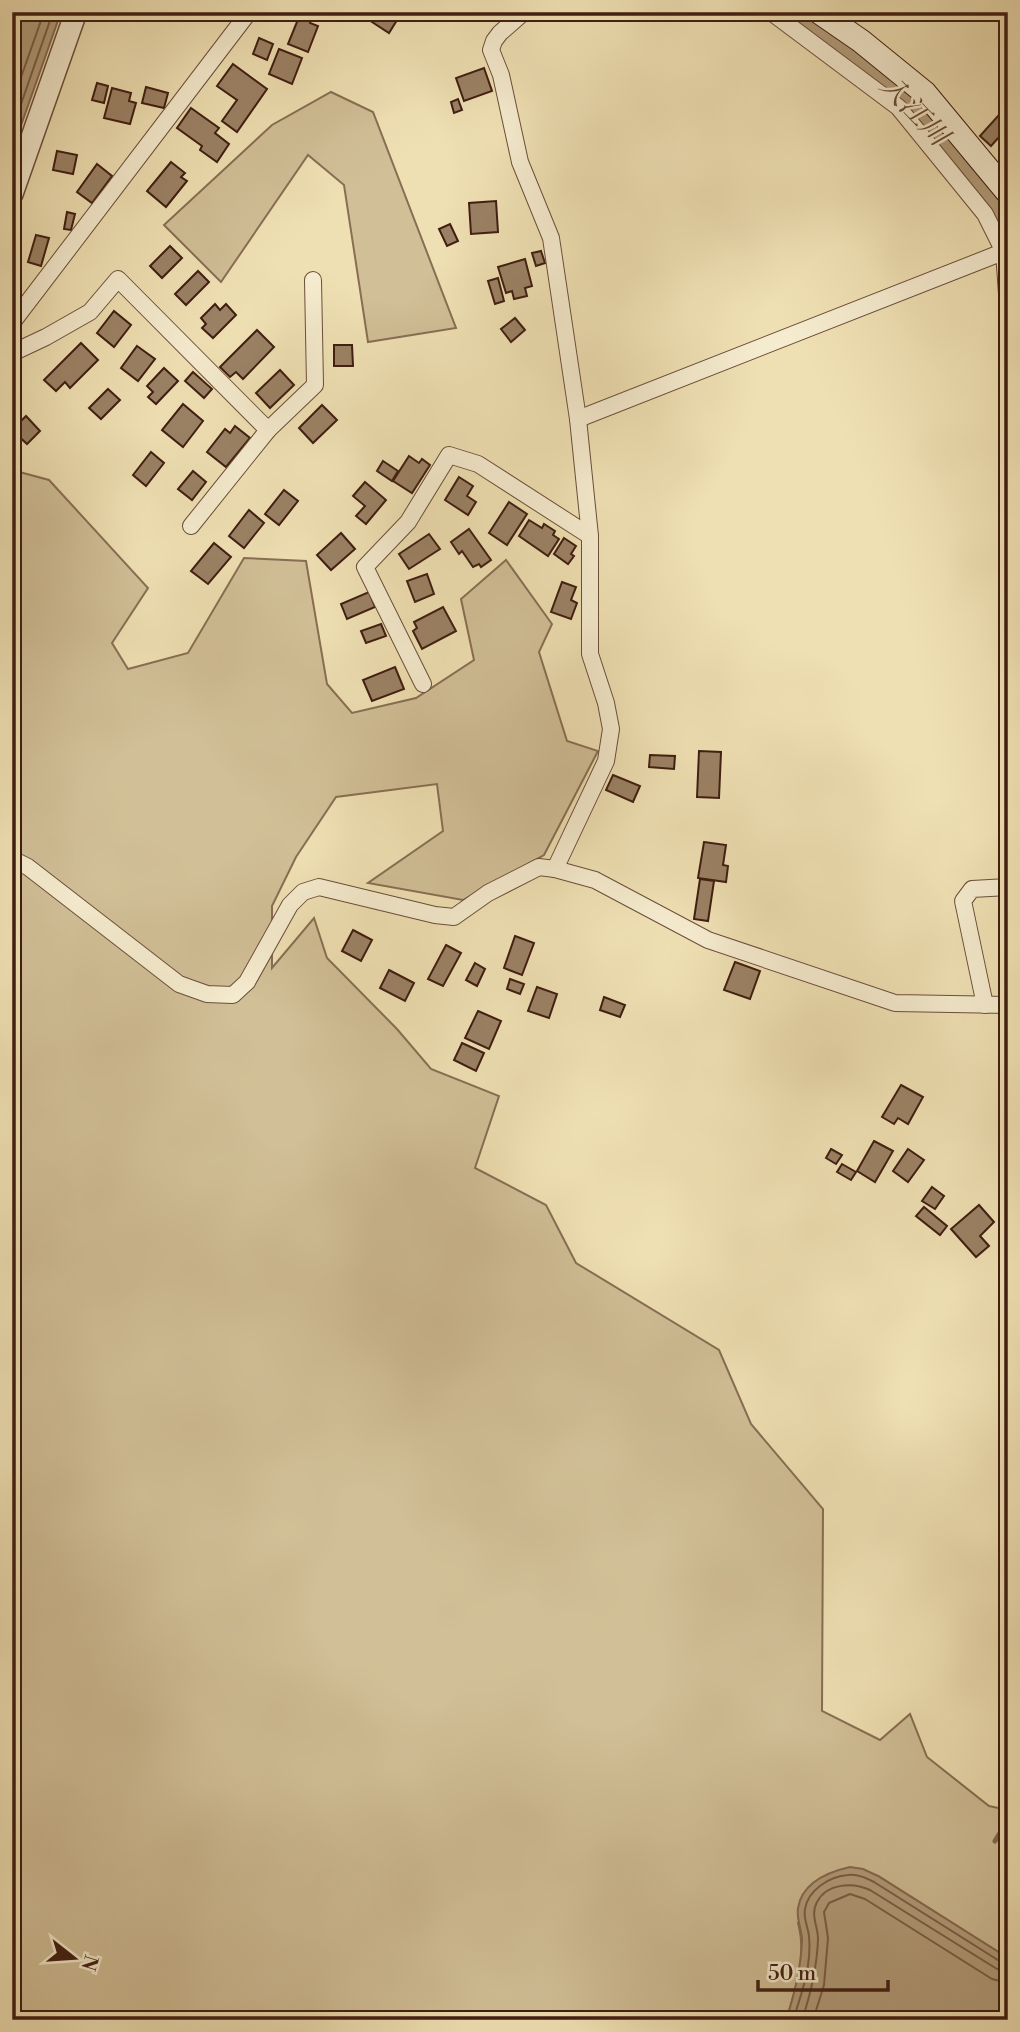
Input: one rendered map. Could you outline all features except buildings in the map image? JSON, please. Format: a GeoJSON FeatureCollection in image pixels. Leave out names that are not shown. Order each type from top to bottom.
{"type":"FeatureCollection","features":[{"type":"Feature","properties":{"kind":"main road"},"geometry":{"type":"LineString","coordinates":[[819,12],[861,41],[925,93],[1008,193]]}},
{"type":"Feature","properties":{"kind":"street"},"geometry":{"type":"LineString","coordinates":[[12,194],[76,12]]}},
{"type":"Feature","properties":{"kind":"street"},"geometry":{"type":"LineString","coordinates":[[12,323],[249,12]]}},
{"type":"Feature","properties":{"kind":"street"},"geometry":{"type":"LineString","coordinates":[[524,12],[500,33],[492,50],[520,162],[551,238],[578,419],[590,536],[590,654],[606,703],[611,729],[606,761],[555,869]]}},
{"type":"Feature","properties":{"kind":"street"},"geometry":{"type":"LineString","coordinates":[[771,12],[898,107],[985,214],[1006,251],[1008,307]]}},
{"type":"Feature","properties":{"kind":"street"},"geometry":{"type":"LineString","coordinates":[[578,419],[1006,251]]}},
{"type":"Feature","properties":{"kind":"street"},"geometry":{"type":"LineString","coordinates":[[12,353],[90,312],[117,279],[268,430]]}},
{"type":"Feature","properties":{"kind":"street"},"geometry":{"type":"LineString","coordinates":[[191,526],[268,430],[314,385],[313,280]]}},
{"type":"Feature","properties":{"kind":"street"},"geometry":{"type":"LineString","coordinates":[[423,684],[365,567],[408,522],[449,455],[478,464],[590,536]]}},
{"type":"Feature","properties":{"kind":"street"},"geometry":{"type":"LineString","coordinates":[[12,859],[28,867],[179,984],[207,994],[233,995],[247,982],[290,905],[303,892],[319,887],[435,915],[454,917],[488,893],[539,867],[595,880],[708,940],[895,1003],[1008,1005]]}},
{"type":"Feature","properties":{"kind":"street"},"geometry":{"type":"LineString","coordinates":[[985,1005],[962,901],[972,889],[1008,887]]}},
{"type":"Feature","properties":{"kind":"shaded area"},"geometry":{"type":"Polygon","coordinates":[[[331,92],[373,112],[456,328],[368,342],[344,185],[308,155],[221,282],[164,225],[272,125],[331,92]]]}},
{"type":"Feature","properties":{"kind":"shaded area"},"geometry":{"type":"Polygon","coordinates":[[[12,470],[49,480],[148,588],[112,643],[128,669],[188,653],[244,558],[306,561],[327,684],[352,713],[416,698],[474,660],[461,599],[506,560],[552,624],[539,652],[567,741],[598,751],[544,855],[463,900],[368,883],[443,831],[437,784],[336,797],[296,857],[272,906],[272,968],[314,918],[327,958],[397,1029],[431,1069],[499,1096],[475,1168],[546,1205],[576,1263],[719,1350],[751,1424],[823,1509],[822,1711],[880,1740],[910,1714],[927,1757],[989,1806],[1008,1810],[1008,1958],[878,1876],[798,1923],[801,1960],[786,2020],[12,2020],[12,470]]]}},
{"type":"Feature","properties":{"kind":"water"},"geometry":{"type":"Polygon","coordinates":[[[12,12],[61,12],[12,151],[12,12]]]}},
{"type":"Feature","properties":{"kind":"water"},"geometry":{"type":"Polygon","coordinates":[[[850,1867],[878,1876],[1008,1958],[1008,2020],[786,2020],[800,1961],[800,1899],[817,1880],[850,1867]]]}},
{"type":"Feature","properties":{"kind":"waterway","name":"入江川"},"geometry":{"type":"LineString","coordinates":[[798,12],[854,51],[917,107],[998,204],[1008,229]]}},
{"type":"Feature","properties":{"kind":"waterway"},"geometry":{"type":"LineString","coordinates":[[995,1841],[1008,1820]]}}]}
